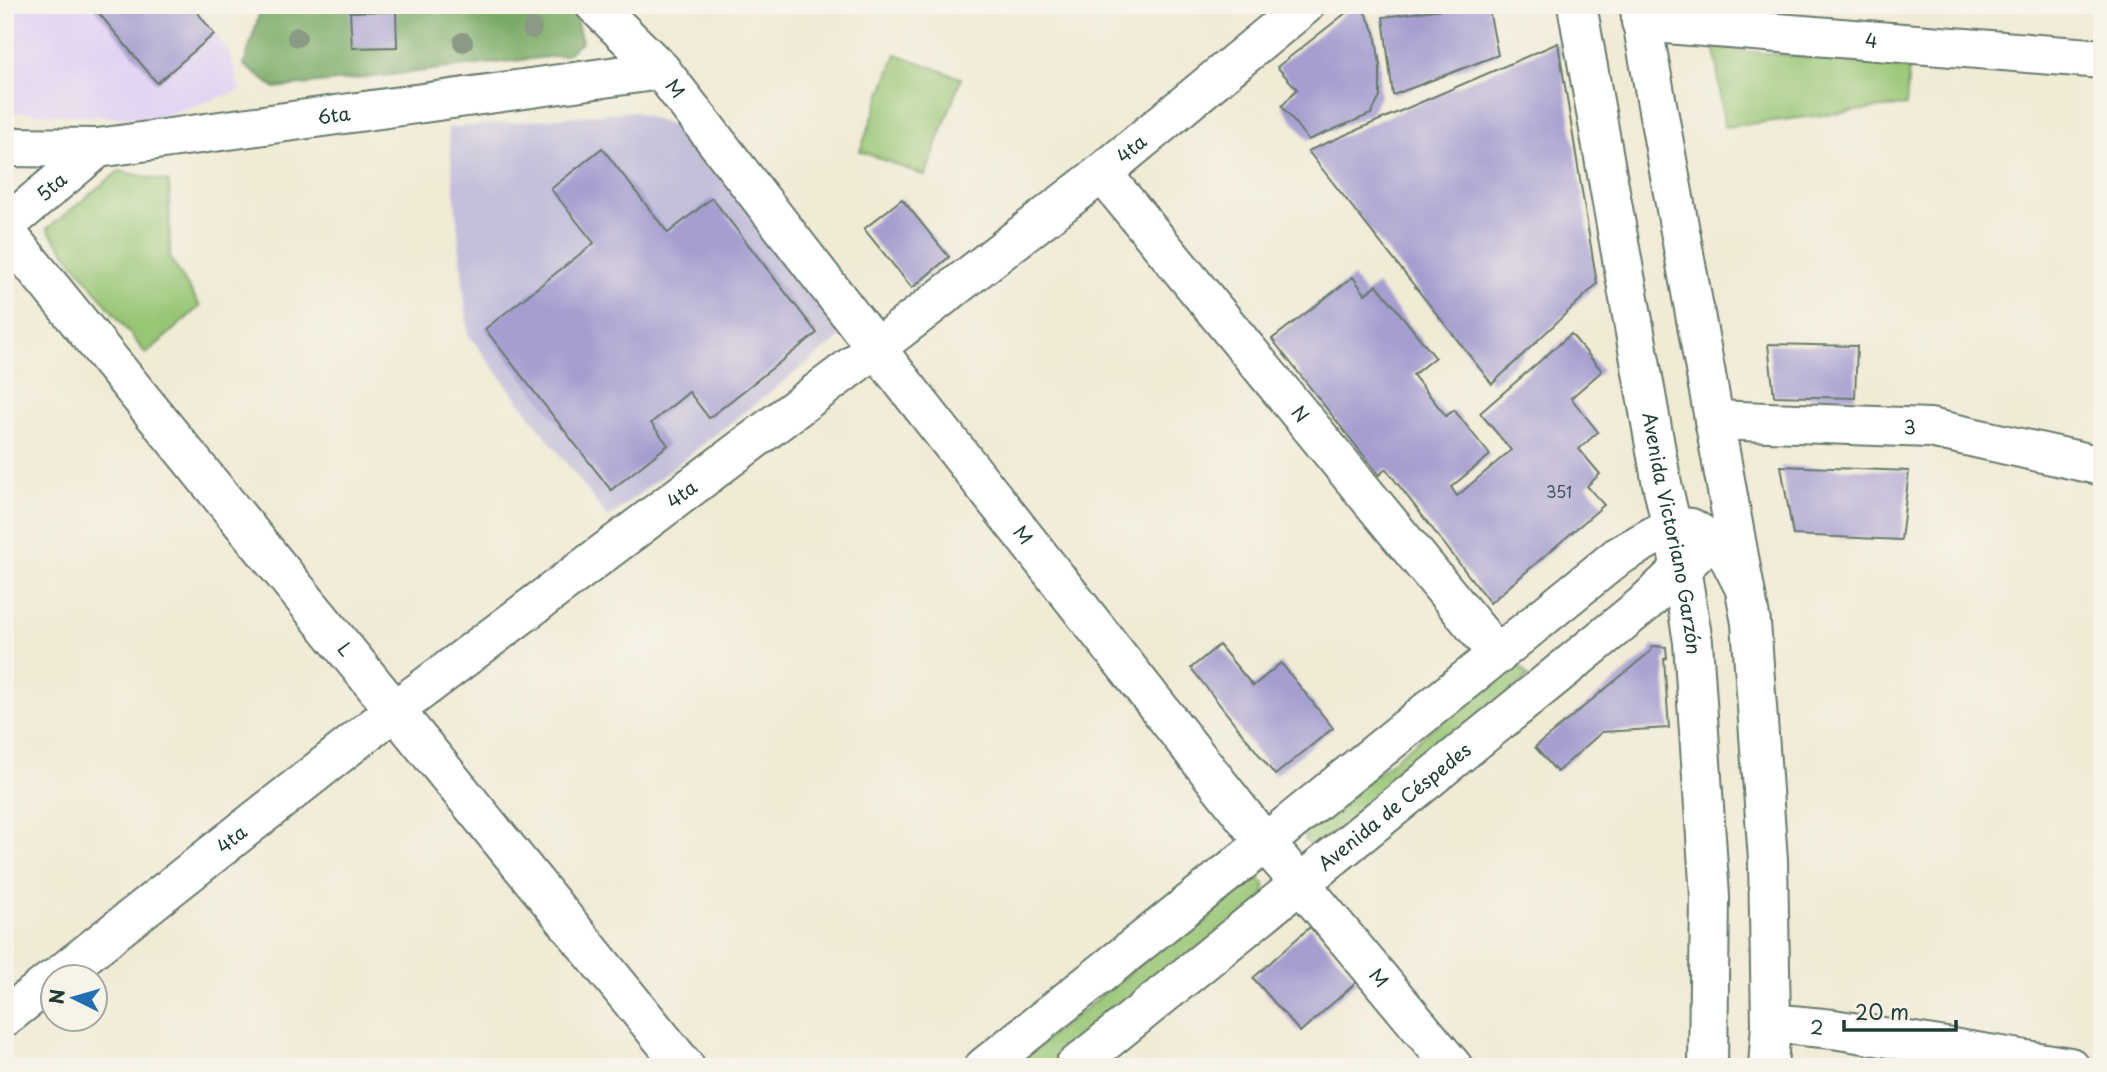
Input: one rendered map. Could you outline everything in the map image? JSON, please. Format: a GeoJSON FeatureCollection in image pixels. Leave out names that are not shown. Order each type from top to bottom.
{"type":"FeatureCollection","features":[{"type":"Feature","properties":{"kind":"street","name":"M"},"geometry":{"type":"LineString","coordinates":[[595,5],[661,70],[1265,843],[1453,1067]]}},
{"type":"Feature","properties":{"kind":"street","name":"4ta"},"geometry":{"type":"LineString","coordinates":[[73,964],[395,710],[876,348],[1102,173],[1305,5]]}},
{"type":"Feature","properties":{"kind":"street","name":"Avenida Victoriano Garzón"},"geometry":{"type":"LineString","coordinates":[[1577,5],[1661,479],[1689,531],[1681,568],[1693,642],[1710,897],[1708,1067]]}},
{"type":"Feature","properties":{"kind":"street"},"geometry":{"type":"LineString","coordinates":[[1640,14],[1748,596],[1768,860],[1771,1023],[1768,1067]]}},
{"type":"Feature","properties":{"kind":"street","name":"4"},"geometry":{"type":"LineString","coordinates":[[1640,14],[2102,59]]}},
{"type":"Feature","properties":{"kind":"street","name":"6ta"},"geometry":{"type":"LineString","coordinates":[[5,147],[98,148],[661,70]]}},
{"type":"Feature","properties":{"kind":"street","name":"5ta"},"geometry":{"type":"LineString","coordinates":[[5,229],[98,148]]}},
{"type":"Feature","properties":{"kind":"street","name":"N"},"geometry":{"type":"LineString","coordinates":[[1102,173],[1498,655]]}},
{"type":"Feature","properties":{"kind":"street","name":"L"},"geometry":{"type":"LineString","coordinates":[[5,229],[685,1067]]}},
{"type":"Feature","properties":{"kind":"street","name":"3"},"geometry":{"type":"LineString","coordinates":[[1714,420],[1930,428],[2102,466]]}},
{"type":"Feature","properties":{"kind":"street"},"geometry":{"type":"LineString","coordinates":[[984,1067],[1617,557],[1689,531],[1719,506],[1723,470]]}},
{"type":"Feature","properties":{"kind":"street"},"geometry":{"type":"LineString","coordinates":[[1617,557],[1661,479]]}},
{"type":"Feature","properties":{"kind":"street"},"geometry":{"type":"LineString","coordinates":[[1689,531],[1724,548],[1748,596]]}},
{"type":"Feature","properties":{"kind":"street","name":"Avenida de Céspedes"},"geometry":{"type":"LineString","coordinates":[[1074,1067],[1643,606],[1681,568]]}},
{"type":"Feature","properties":{"kind":"street","name":"4ta"},"geometry":{"type":"LineString","coordinates":[[5,1017],[38,991]]}},
{"type":"Feature","properties":{"kind":"street","name":"2"},"geometry":{"type":"LineString","coordinates":[[1771,1023],[1846,1031],[2070,1067]]}},
{"type":"Feature","properties":{"kind":"shaded area"},"geometry":{"type":"Polygon","coordinates":[[[5,5],[194,5],[230,53],[240,91],[152,119],[5,112],[5,5]]]}},
{"type":"Feature","properties":{"kind":"shaded area"},"geometry":{"type":"Polygon","coordinates":[[[633,111],[681,129],[725,176],[846,333],[608,518],[468,334],[448,128],[633,111]]]}},
{"type":"Feature","properties":{"kind":"green space"},"geometry":{"type":"Polygon","coordinates":[[[262,5],[561,5],[575,16],[582,42],[565,55],[275,88],[244,65],[262,5]]]}},
{"type":"Feature","properties":{"kind":"green space"},"geometry":{"type":"Polygon","coordinates":[[[1715,48],[1909,68],[1906,105],[1724,127],[1715,48]]]}},
{"type":"Feature","properties":{"kind":"green space"},"geometry":{"type":"Polygon","coordinates":[[[896,54],[961,78],[925,176],[860,151],[896,54]]]}},
{"type":"Feature","properties":{"kind":"green space"},"geometry":{"type":"Polygon","coordinates":[[[119,171],[169,182],[170,258],[200,306],[146,354],[47,229],[119,171]]]}},
{"type":"Feature","properties":{"kind":"green space"},"geometry":{"type":"Polygon","coordinates":[[[1511,665],[1520,666],[1528,677],[1315,850],[1305,840],[1306,831],[1511,665]]]}},
{"type":"Feature","properties":{"kind":"green space"},"geometry":{"type":"Polygon","coordinates":[[[1250,877],[1258,878],[1265,884],[1264,898],[1055,1067],[1012,1067],[1250,877]]]}},
{"type":"Feature","properties":{"kind":"building"},"geometry":{"type":"Polygon","coordinates":[[[92,5],[192,5],[214,34],[157,83],[92,5]]]}},
{"type":"Feature","properties":{"kind":"building"},"geometry":{"type":"Polygon","coordinates":[[[1356,5],[1361,5],[1375,32],[1380,65],[1380,97],[1371,114],[1308,140],[1282,106],[1297,89],[1277,67],[1356,5]]]}},
{"type":"Feature","properties":{"kind":"building"},"geometry":{"type":"Polygon","coordinates":[[[1488,5],[1498,55],[1393,95],[1383,17],[1488,5]]]}},
{"type":"Feature","properties":{"kind":"building"},"geometry":{"type":"Polygon","coordinates":[[[396,11],[397,47],[352,48],[350,12],[396,11]]]}},
{"type":"Feature","properties":{"kind":"building"},"geometry":{"type":"Polygon","coordinates":[[[1558,43],[1597,284],[1492,384],[1308,151],[1558,43]]]}},
{"type":"Feature","properties":{"kind":"building"},"geometry":{"type":"Polygon","coordinates":[[[602,148],[668,233],[712,198],[817,333],[709,418],[689,392],[651,423],[668,445],[611,490],[485,329],[594,243],[551,189],[602,148]]]}},
{"type":"Feature","properties":{"kind":"building"},"geometry":{"type":"Polygon","coordinates":[[[902,199],[949,257],[912,288],[864,229],[902,199]]]}},
{"type":"Feature","properties":{"kind":"building"},"geometry":{"type":"Polygon","coordinates":[[[1353,277],[1365,294],[1377,285],[1435,357],[1413,375],[1446,416],[1454,410],[1490,455],[1451,487],[1457,496],[1511,450],[1480,413],[1571,334],[1602,371],[1571,398],[1598,432],[1579,449],[1600,474],[1587,486],[1604,505],[1490,603],[1386,469],[1379,475],[1272,339],[1353,277]]]}},
{"type":"Feature","properties":{"kind":"building"},"geometry":{"type":"Polygon","coordinates":[[[1768,344],[1857,346],[1855,398],[1774,396],[1768,344]]]}},
{"type":"Feature","properties":{"kind":"building"},"geometry":{"type":"Polygon","coordinates":[[[1781,466],[1909,471],[1901,540],[1793,535],[1781,466]]]}},
{"type":"Feature","properties":{"kind":"building"},"geometry":{"type":"Polygon","coordinates":[[[1219,645],[1253,686],[1281,663],[1333,728],[1275,775],[1191,668],[1219,645]]]}},
{"type":"Feature","properties":{"kind":"building"},"geometry":{"type":"Polygon","coordinates":[[[1652,646],[1666,647],[1667,658],[1664,659],[1669,728],[1602,732],[1557,772],[1535,747],[1651,651],[1652,646]]]}},
{"type":"Feature","properties":{"kind":"building"},"geometry":{"type":"Polygon","coordinates":[[[1310,927],[1358,981],[1300,1032],[1253,978],[1310,927]]]}}]}
